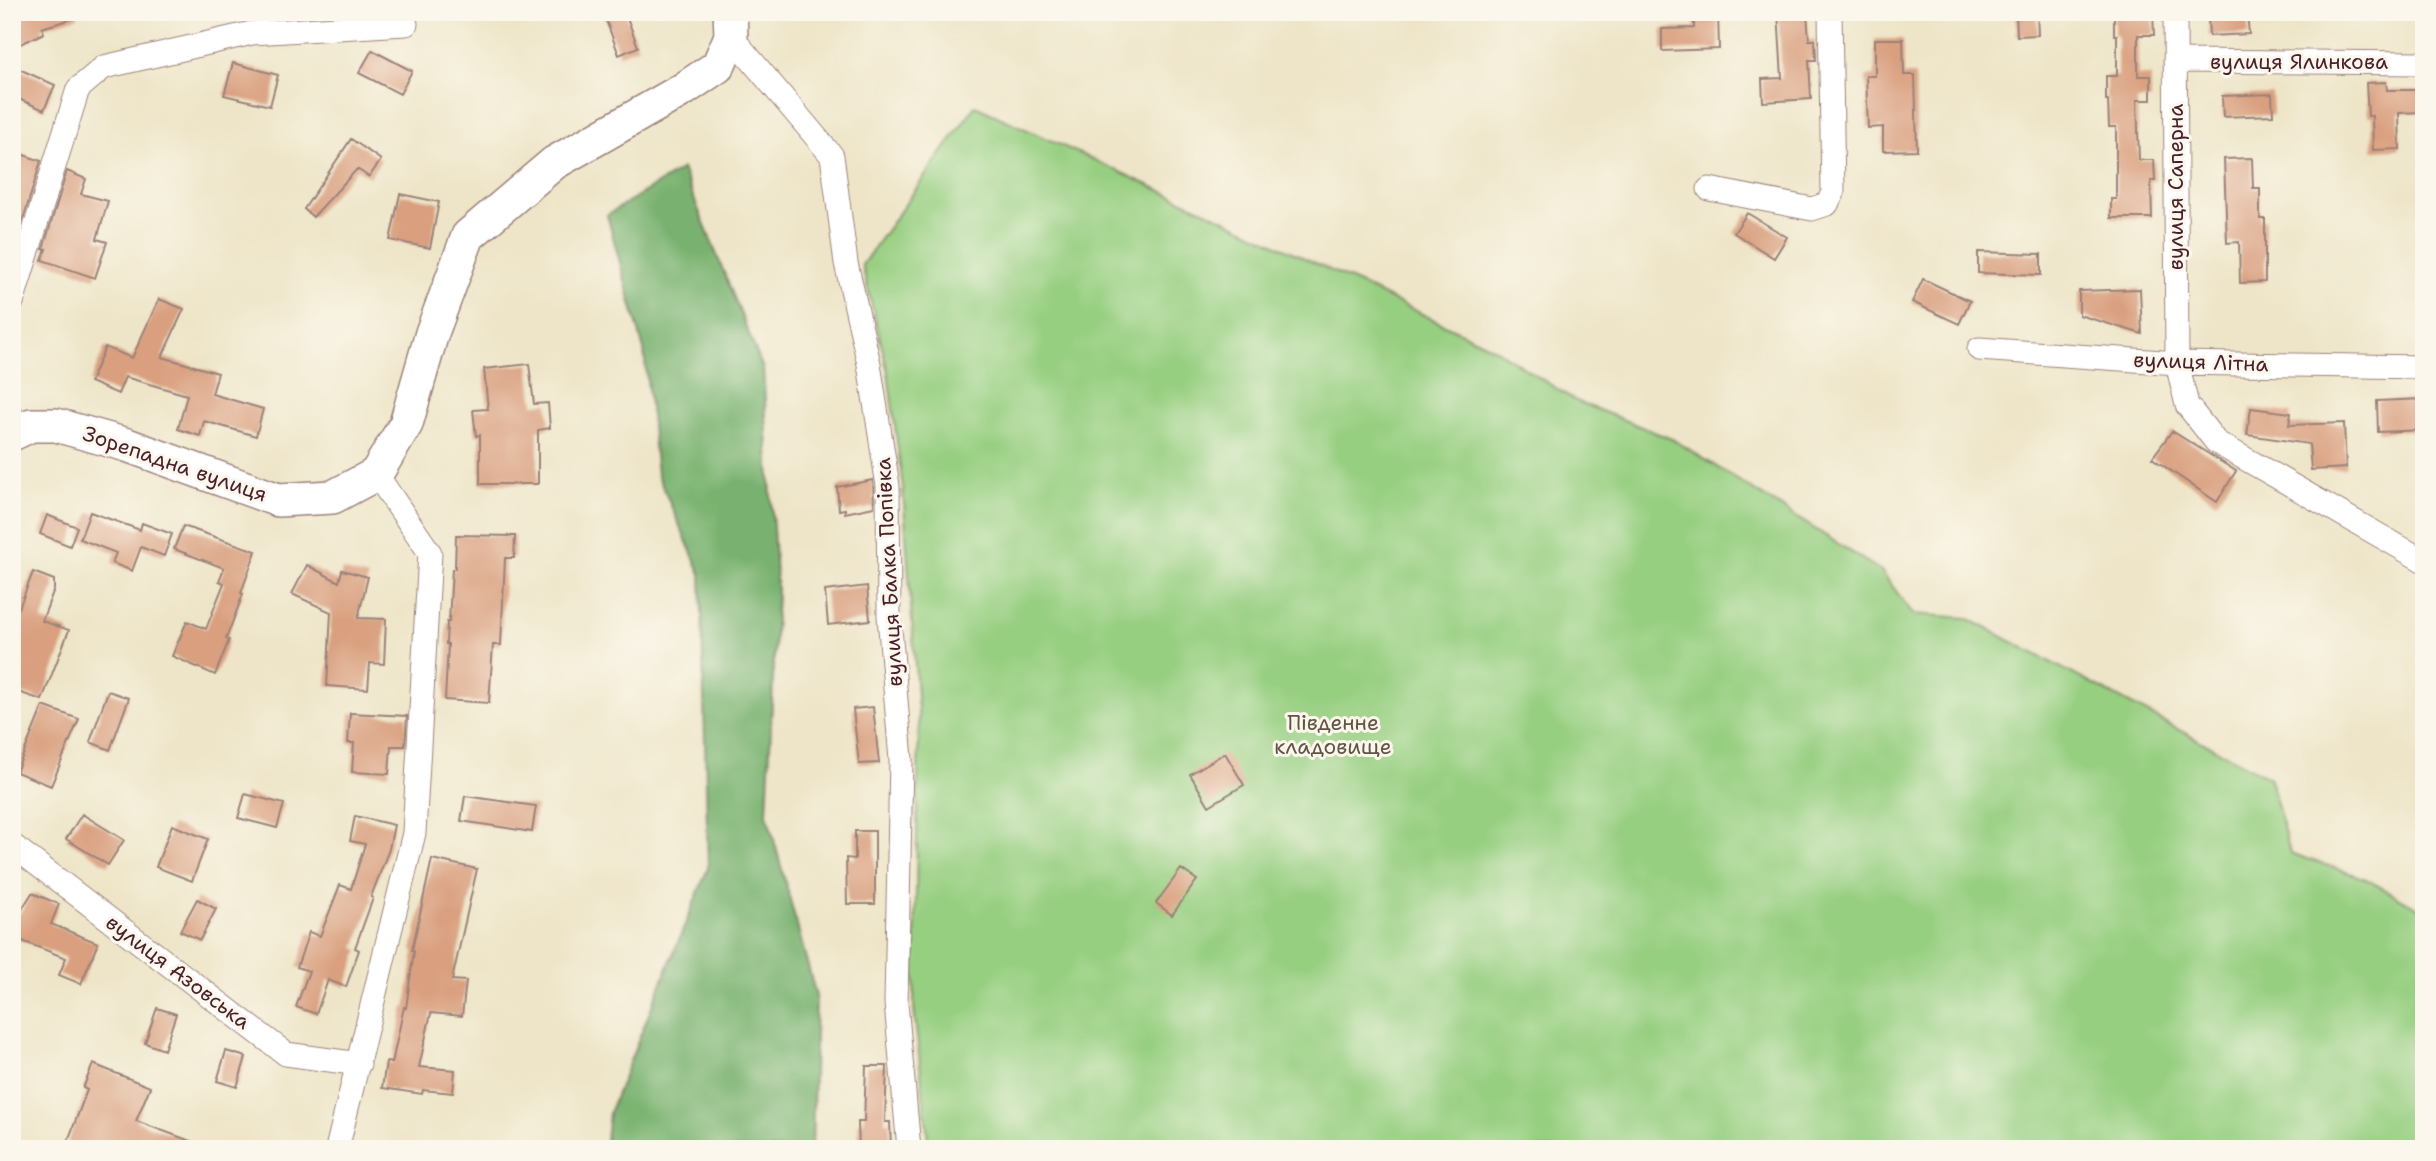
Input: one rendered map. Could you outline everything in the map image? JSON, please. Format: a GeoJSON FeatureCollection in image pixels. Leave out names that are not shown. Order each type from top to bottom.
{"type":"FeatureCollection","features":[{"type":"Feature","properties":{"kind":"street"},"geometry":{"type":"LineString","coordinates":[[1709,189],[1812,209],[1827,204],[1833,193],[1830,12]]}},
{"type":"Feature","properties":{"kind":"street","name":"вулиця Саперна"},"geometry":{"type":"LineString","coordinates":[[2175,12],[2177,363],[2187,405],[2216,442],[2424,561]]}},
{"type":"Feature","properties":{"kind":"street"},"geometry":{"type":"LineString","coordinates":[[12,302],[78,89],[104,67],[252,33],[406,24]]}},
{"type":"Feature","properties":{"kind":"street"},"geometry":{"type":"LineString","coordinates":[[337,1149],[414,834],[430,553],[376,474],[406,424],[432,333],[468,236],[554,163],[684,89],[718,66],[731,24]]}},
{"type":"Feature","properties":{"kind":"street","name":"вулиця Балка Попівка"},"geometry":{"type":"LineString","coordinates":[[731,24],[831,156],[846,263],[869,363],[888,486],[889,615],[901,760],[895,1003],[909,1149]]}},
{"type":"Feature","properties":{"kind":"street","name":"вулиця Ялинкова"},"geometry":{"type":"LineString","coordinates":[[2175,61],[2424,63]]}},
{"type":"Feature","properties":{"kind":"street","name":"вулиця Літна"},"geometry":{"type":"LineString","coordinates":[[1979,349],[2177,363],[2424,367]]}},
{"type":"Feature","properties":{"kind":"street","name":"Зорепадна вулиця"},"geometry":{"type":"LineString","coordinates":[[12,433],[31,425],[56,425],[127,445],[278,500],[333,497],[376,474]]}},
{"type":"Feature","properties":{"kind":"street","name":"вулиця Азовська"},"geometry":{"type":"LineString","coordinates":[[12,845],[286,1054],[359,1064]]}},
{"type":"Feature","properties":{"kind":"green space","name":"Південне кладовище"},"geometry":{"type":"Polygon","coordinates":[[[975,106],[1221,218],[1493,348],[1576,401],[1674,440],[1881,571],[1913,614],[1967,618],[2270,778],[2290,853],[2364,878],[2424,911],[2424,1149],[929,1149],[914,1008],[919,724],[903,488],[888,372],[862,265],[975,106]]]}},
{"type":"Feature","properties":{"kind":"green space"},"geometry":{"type":"Polygon","coordinates":[[[682,169],[763,369],[777,592],[767,814],[816,996],[812,1149],[605,1149],[609,1113],[708,868],[701,574],[657,474],[644,350],[607,215],[682,169]]]}},
{"type":"Feature","properties":{"kind":"building"},"geometry":{"type":"Polygon","coordinates":[[[12,12],[77,12],[78,17],[42,28],[44,33],[12,48],[12,12]]]}},
{"type":"Feature","properties":{"kind":"building"},"geometry":{"type":"Polygon","coordinates":[[[603,12],[625,12],[638,47],[619,55],[603,12]]]}},
{"type":"Feature","properties":{"kind":"building"},"geometry":{"type":"Polygon","coordinates":[[[1694,12],[1718,12],[1719,49],[1662,51],[1662,29],[1694,28],[1694,12]]]}},
{"type":"Feature","properties":{"kind":"building"},"geometry":{"type":"Polygon","coordinates":[[[1778,12],[1807,12],[1809,40],[1815,40],[1816,60],[1809,60],[1811,99],[1763,102],[1762,79],[1782,78],[1778,12]]]}},
{"type":"Feature","properties":{"kind":"building"},"geometry":{"type":"Polygon","coordinates":[[[2016,12],[2037,12],[2038,35],[2017,36],[2016,12]]]}},
{"type":"Feature","properties":{"kind":"building"},"geometry":{"type":"Polygon","coordinates":[[[2114,12],[2153,12],[2154,35],[2138,35],[2138,76],[2151,76],[2151,100],[2137,100],[2139,160],[2154,160],[2155,181],[2151,181],[2152,218],[2111,218],[2111,199],[2116,199],[2116,127],[2109,127],[2106,76],[2117,76],[2114,12]]]}},
{"type":"Feature","properties":{"kind":"building"},"geometry":{"type":"Polygon","coordinates":[[[2247,14],[2249,34],[2209,36],[2208,16],[2247,14]]]}},
{"type":"Feature","properties":{"kind":"building"},"geometry":{"type":"Polygon","coordinates":[[[1875,39],[1903,39],[1904,75],[1915,75],[1917,150],[1883,151],[1883,127],[1868,128],[1866,76],[1875,76],[1875,39]]]}},
{"type":"Feature","properties":{"kind":"building"},"geometry":{"type":"Polygon","coordinates":[[[372,50],[412,71],[400,94],[359,73],[372,50]]]}},
{"type":"Feature","properties":{"kind":"building"},"geometry":{"type":"Polygon","coordinates":[[[233,63],[278,75],[270,106],[224,95],[233,63]]]}},
{"type":"Feature","properties":{"kind":"building"},"geometry":{"type":"Polygon","coordinates":[[[19,69],[55,85],[44,110],[12,96],[12,86],[19,69]]]}},
{"type":"Feature","properties":{"kind":"building"},"geometry":{"type":"Polygon","coordinates":[[[2386,82],[2387,90],[2424,90],[2424,112],[2399,113],[2400,149],[2373,150],[2372,116],[2368,116],[2366,83],[2386,82]]]}},
{"type":"Feature","properties":{"kind":"building"},"geometry":{"type":"Polygon","coordinates":[[[2272,94],[2273,115],[2223,117],[2222,96],[2272,94]]]}},
{"type":"Feature","properties":{"kind":"building"},"geometry":{"type":"Polygon","coordinates":[[[351,139],[381,160],[369,177],[357,169],[313,217],[304,209],[351,139]]]}},
{"type":"Feature","properties":{"kind":"building"},"geometry":{"type":"Polygon","coordinates":[[[21,154],[41,161],[17,239],[12,237],[12,196],[20,174],[14,172],[21,154]]]}},
{"type":"Feature","properties":{"kind":"building"},"geometry":{"type":"Polygon","coordinates":[[[2252,158],[2253,188],[2260,188],[2260,219],[2265,219],[2265,282],[2240,283],[2239,242],[2227,243],[2224,159],[2252,158]]]}},
{"type":"Feature","properties":{"kind":"building"},"geometry":{"type":"Polygon","coordinates":[[[67,171],[86,179],[81,194],[108,201],[97,239],[107,242],[95,278],[42,260],[67,171]]]}},
{"type":"Feature","properties":{"kind":"building"},"geometry":{"type":"Polygon","coordinates":[[[400,194],[439,202],[430,248],[390,240],[400,194]]]}},
{"type":"Feature","properties":{"kind":"building"},"geometry":{"type":"Polygon","coordinates":[[[1747,213],[1787,237],[1774,258],[1734,233],[1747,213]]]}},
{"type":"Feature","properties":{"kind":"building"},"geometry":{"type":"Polygon","coordinates":[[[1978,252],[2041,254],[2041,275],[1978,273],[1978,252]]]}},
{"type":"Feature","properties":{"kind":"building"},"geometry":{"type":"Polygon","coordinates":[[[1923,279],[1970,301],[1959,324],[1912,302],[1923,279]]]}},
{"type":"Feature","properties":{"kind":"building"},"geometry":{"type":"Polygon","coordinates":[[[2140,289],[2142,334],[2079,315],[2079,291],[2140,289]]]}},
{"type":"Feature","properties":{"kind":"building"},"geometry":{"type":"Polygon","coordinates":[[[159,299],[184,309],[162,357],[218,373],[212,394],[263,409],[256,436],[204,421],[200,436],[178,429],[187,395],[125,377],[118,394],[90,382],[105,347],[132,358],[159,299]]]}},
{"type":"Feature","properties":{"kind":"building"},"geometry":{"type":"Polygon","coordinates":[[[529,364],[534,404],[548,403],[550,428],[538,430],[538,484],[480,484],[480,435],[476,436],[473,410],[488,409],[484,369],[529,364]]]}},
{"type":"Feature","properties":{"kind":"building"},"geometry":{"type":"Polygon","coordinates":[[[2424,399],[2424,430],[2378,432],[2377,401],[2424,399]]]}},
{"type":"Feature","properties":{"kind":"building"},"geometry":{"type":"Polygon","coordinates":[[[2251,408],[2291,413],[2289,425],[2344,423],[2346,468],[2311,470],[2309,444],[2247,435],[2251,408]]]}},
{"type":"Feature","properties":{"kind":"building"},"geometry":{"type":"Polygon","coordinates":[[[2172,431],[2236,471],[2217,502],[2152,458],[2172,431]]]}},
{"type":"Feature","properties":{"kind":"building"},"geometry":{"type":"Polygon","coordinates":[[[873,480],[874,507],[845,513],[845,509],[839,510],[837,487],[873,480]]]}},
{"type":"Feature","properties":{"kind":"building"},"geometry":{"type":"Polygon","coordinates":[[[90,512],[140,530],[142,523],[172,534],[164,556],[141,547],[132,571],[112,563],[116,553],[80,539],[90,512]]]}},
{"type":"Feature","properties":{"kind":"building"},"geometry":{"type":"Polygon","coordinates":[[[47,515],[77,527],[70,546],[40,534],[47,515]]]}},
{"type":"Feature","properties":{"kind":"building"},"geometry":{"type":"Polygon","coordinates":[[[183,526],[256,551],[226,639],[229,640],[215,675],[172,656],[187,621],[206,629],[224,583],[219,581],[224,568],[174,549],[183,526]]]}},
{"type":"Feature","properties":{"kind":"building"},"geometry":{"type":"Polygon","coordinates":[[[456,535],[515,536],[514,558],[505,558],[501,645],[493,645],[489,703],[445,700],[447,622],[452,569],[455,569],[456,535]]]}},
{"type":"Feature","properties":{"kind":"building"},"geometry":{"type":"Polygon","coordinates":[[[307,565],[339,582],[342,570],[368,577],[358,618],[386,619],[384,664],[370,663],[368,689],[327,686],[331,612],[292,594],[307,565]]]}},
{"type":"Feature","properties":{"kind":"building"},"geometry":{"type":"Polygon","coordinates":[[[33,572],[54,580],[54,589],[42,621],[69,630],[42,700],[12,690],[12,606],[19,608],[33,572]]]}},
{"type":"Feature","properties":{"kind":"building"},"geometry":{"type":"Polygon","coordinates":[[[867,586],[870,620],[828,625],[825,591],[867,586]]]}},
{"type":"Feature","properties":{"kind":"building"},"geometry":{"type":"Polygon","coordinates":[[[108,691],[129,698],[110,750],[90,742],[108,691]]]}},
{"type":"Feature","properties":{"kind":"building"},"geometry":{"type":"Polygon","coordinates":[[[43,706],[79,719],[51,786],[16,772],[43,706]]]}},
{"type":"Feature","properties":{"kind":"building"},"geometry":{"type":"Polygon","coordinates":[[[873,707],[879,763],[859,764],[853,709],[873,707]]]}},
{"type":"Feature","properties":{"kind":"building"},"geometry":{"type":"Polygon","coordinates":[[[350,713],[407,716],[405,746],[391,746],[389,774],[352,772],[354,743],[348,743],[350,713]]]}},
{"type":"Feature","properties":{"kind":"building"},"geometry":{"type":"Polygon","coordinates":[[[1225,753],[1244,785],[1209,806],[1190,774],[1225,753]]]}},
{"type":"Feature","properties":{"kind":"building"},"geometry":{"type":"Polygon","coordinates":[[[245,794],[284,804],[277,828],[238,818],[245,794]]]}},
{"type":"Feature","properties":{"kind":"building"},"geometry":{"type":"Polygon","coordinates":[[[465,796],[536,806],[532,832],[461,821],[465,796]]]}},
{"type":"Feature","properties":{"kind":"building"},"geometry":{"type":"Polygon","coordinates":[[[82,814],[124,840],[108,865],[66,839],[82,814]]]}},
{"type":"Feature","properties":{"kind":"building"},"geometry":{"type":"Polygon","coordinates":[[[355,816],[394,825],[389,849],[355,948],[359,950],[346,987],[328,980],[316,1014],[296,1007],[309,971],[297,967],[309,932],[320,936],[340,885],[351,889],[365,844],[350,841],[355,816]]]}},
{"type":"Feature","properties":{"kind":"building"},"geometry":{"type":"Polygon","coordinates":[[[172,825],[208,839],[192,881],[156,867],[172,825]]]}},
{"type":"Feature","properties":{"kind":"building"},"geometry":{"type":"Polygon","coordinates":[[[855,831],[875,831],[875,904],[847,904],[846,858],[855,859],[855,831]]]}},
{"type":"Feature","properties":{"kind":"building"},"geometry":{"type":"Polygon","coordinates":[[[432,859],[477,869],[452,980],[466,981],[462,1016],[431,1013],[419,1067],[455,1070],[453,1093],[423,1090],[422,1094],[382,1088],[386,1062],[392,1063],[404,1007],[406,1008],[412,950],[432,859]]]}},
{"type":"Feature","properties":{"kind":"building"},"geometry":{"type":"Polygon","coordinates":[[[1181,869],[1197,880],[1172,915],[1156,903],[1181,869]]]}},
{"type":"Feature","properties":{"kind":"building"},"geometry":{"type":"Polygon","coordinates":[[[32,893],[59,904],[51,924],[98,943],[81,984],[59,975],[66,958],[12,937],[12,925],[32,893]]]}},
{"type":"Feature","properties":{"kind":"building"},"geometry":{"type":"Polygon","coordinates":[[[197,899],[216,909],[200,940],[180,931],[197,899]]]}},
{"type":"Feature","properties":{"kind":"building"},"geometry":{"type":"Polygon","coordinates":[[[157,1008],[176,1014],[164,1050],[145,1043],[157,1008]]]}},
{"type":"Feature","properties":{"kind":"building"},"geometry":{"type":"Polygon","coordinates":[[[226,1051],[246,1057],[237,1087],[217,1081],[226,1051]]]}},
{"type":"Feature","properties":{"kind":"building"},"geometry":{"type":"Polygon","coordinates":[[[93,1064],[150,1087],[136,1121],[204,1146],[204,1149],[65,1149],[87,1090],[83,1088],[93,1064]]]}},
{"type":"Feature","properties":{"kind":"building"},"geometry":{"type":"Polygon","coordinates":[[[866,1066],[887,1066],[885,1122],[890,1122],[891,1149],[859,1149],[858,1122],[864,1122],[866,1066]]]}}]}
